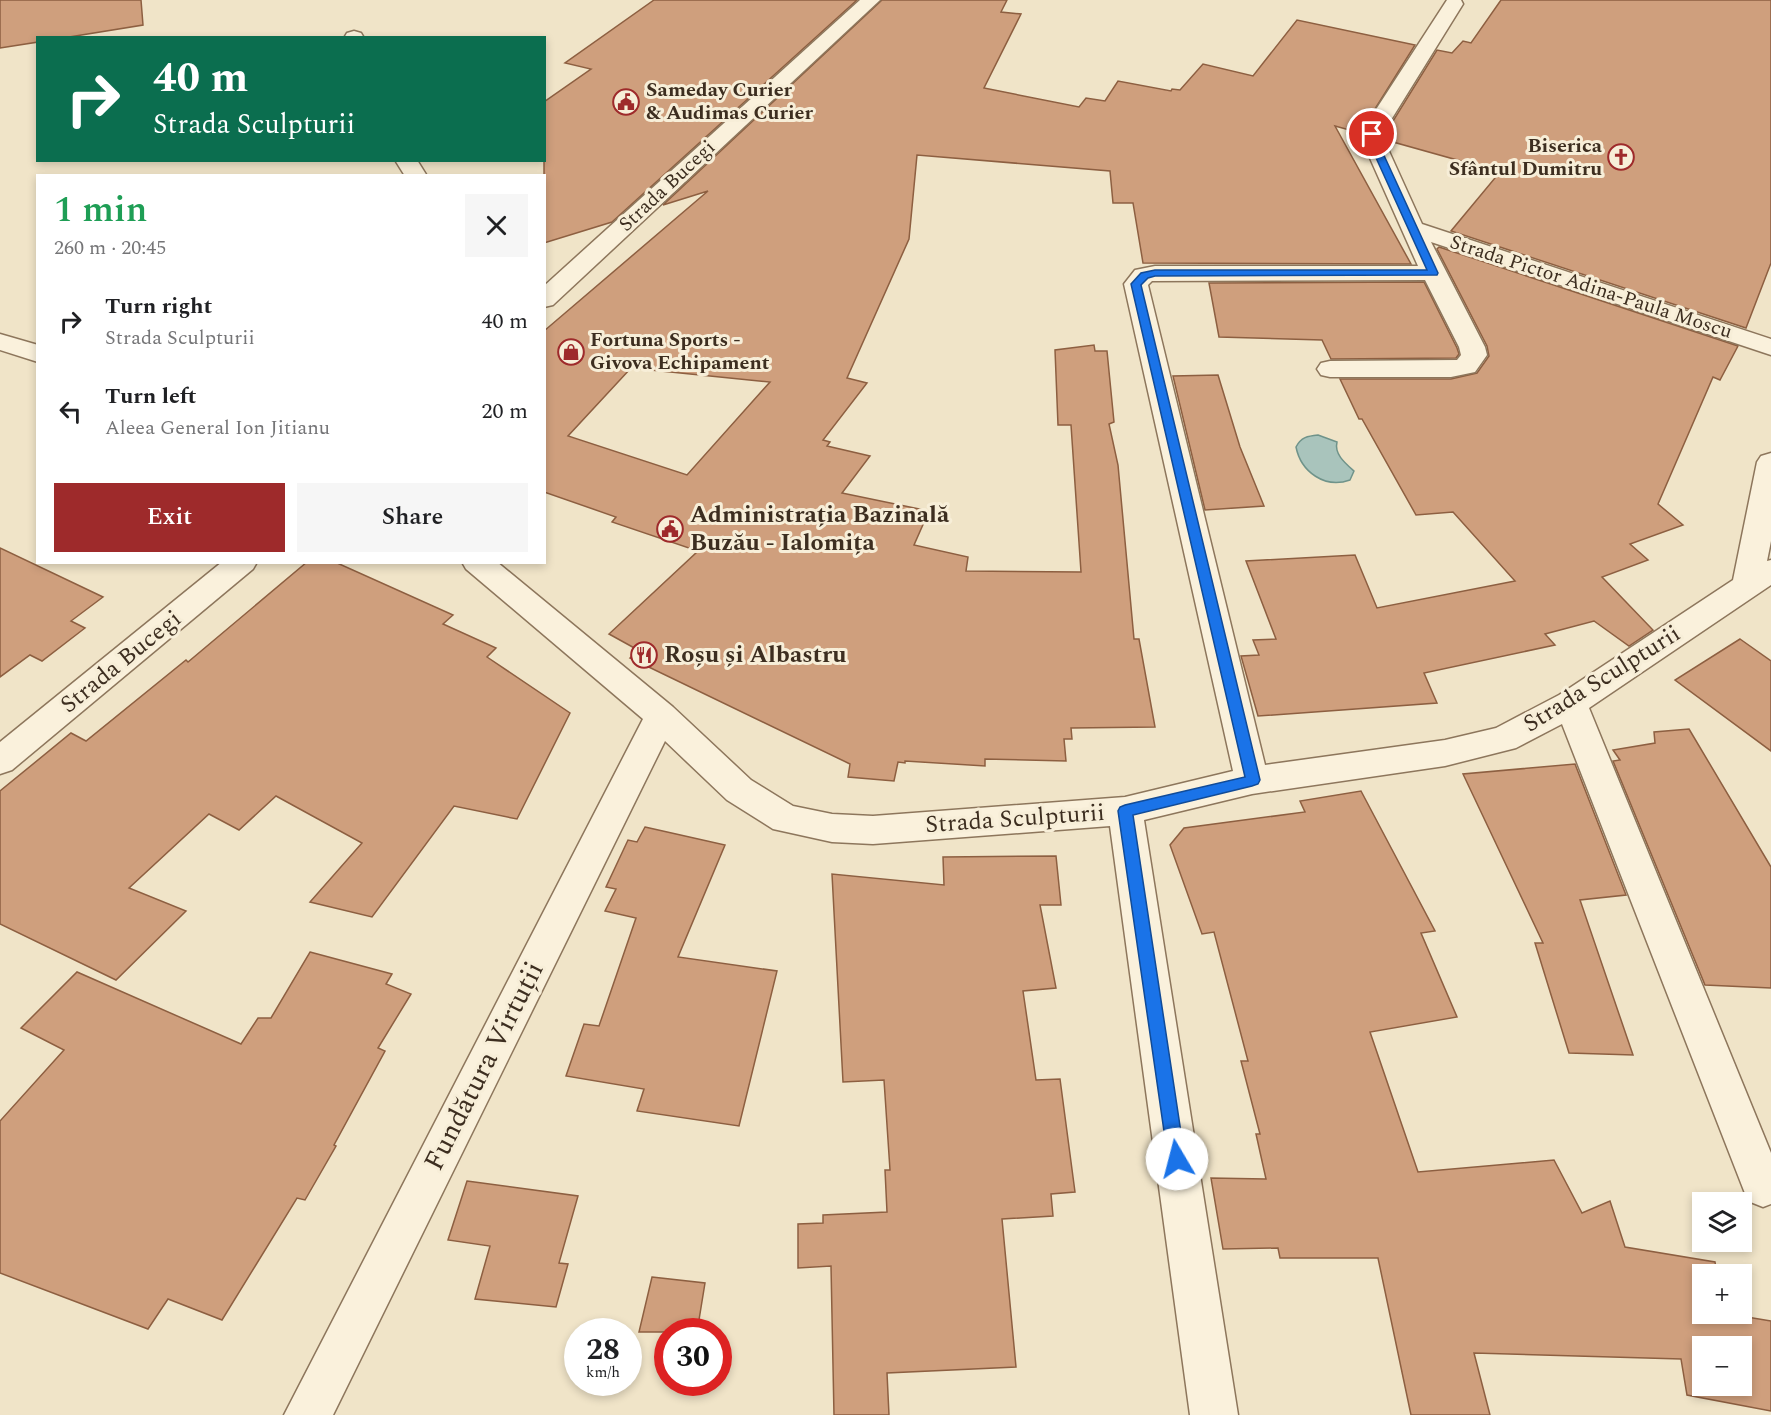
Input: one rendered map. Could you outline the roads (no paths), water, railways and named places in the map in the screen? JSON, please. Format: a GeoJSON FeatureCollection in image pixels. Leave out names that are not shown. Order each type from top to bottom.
{"type":"FeatureCollection","features":[{"type":"Feature","properties":{"kind":"street","name":"Strada Bucegi"},"geometry":{"type":"LineString","coordinates":[[546,298],[871,0]]}},
{"type":"Feature","properties":{"kind":"street","name":"Strada Pictor Adina-Paula Moscu"},"geometry":{"type":"LineString","coordinates":[[1330,369],[1451,369],[1466,366],[1474,356],[1472,347],[1433,273],[1372,138],[1372,134],[1454,4]]}},
{"type":"Feature","properties":{"kind":"street","name":"Strada Pictor Adina-Paula Moscu"},"geometry":{"type":"LineString","coordinates":[[1412,228],[1771,347]]}},
{"type":"Feature","properties":{"kind":"street"},"geometry":{"type":"LineString","coordinates":[[1252,780],[1136,284],[1144,275],[1155,273],[1433,273]]}},
{"type":"Feature","properties":{"kind":"street"},"geometry":{"type":"LineString","coordinates":[[0,342],[36,353]]}},
{"type":"Feature","properties":{"kind":"street"},"geometry":{"type":"LineString","coordinates":[[1760,577],[1771,462]]}},
{"type":"Feature","properties":{"kind":"street","name":"Strada Bucegi"},"geometry":{"type":"LineString","coordinates":[[0,761],[240,564]]}},
{"type":"Feature","properties":{"kind":"street","name":"Strada Sculpturii"},"geometry":{"type":"LineString","coordinates":[[479,564],[661,716],[739,790],[785,819],[832,828],[873,830],[1125,811],[1252,780],[1444,753],[1504,739],[1571,704],[1760,577]]}},
{"type":"Feature","properties":{"kind":"street"},"geometry":{"type":"LineString","coordinates":[[1571,704],[1763,1186]]}},
{"type":"Feature","properties":{"kind":"street","name":"Fundătura Virtuții"},"geometry":{"type":"LineString","coordinates":[[308,1415],[661,716]]}},
{"type":"Feature","properties":{"kind":"street"},"geometry":{"type":"LineString","coordinates":[[1125,811],[1214,1415]]}},
{"type":"Feature","properties":{"kind":"water"},"geometry":{"type":"Polygon","coordinates":[[[1318,435],[1337,442],[1339,454],[1354,471],[1350,480],[1332,482],[1323,480],[1303,464],[1296,447],[1305,438],[1318,435]]]}},
{"type":"Feature","properties":{"kind":"place","name":"Sameday Curier & Audimas Curier"},"geometry":{"type":"Point","coordinates":[626,102]}},
{"type":"Feature","properties":{"kind":"place","name":"Biserica Sfântul Dumitru"},"geometry":{"type":"Point","coordinates":[1621,157]}},
{"type":"Feature","properties":{"kind":"place","name":"Fortuna Sports - Givova Echipament"},"geometry":{"type":"Point","coordinates":[571,352]}},
{"type":"Feature","properties":{"kind":"place","name":"Administrația Bazinală Buzău - Ialomița"},"geometry":{"type":"Point","coordinates":[670,529]}},
{"type":"Feature","properties":{"kind":"place","name":"Roșu și Albastru"},"geometry":{"type":"Point","coordinates":[644,655]}}]}
